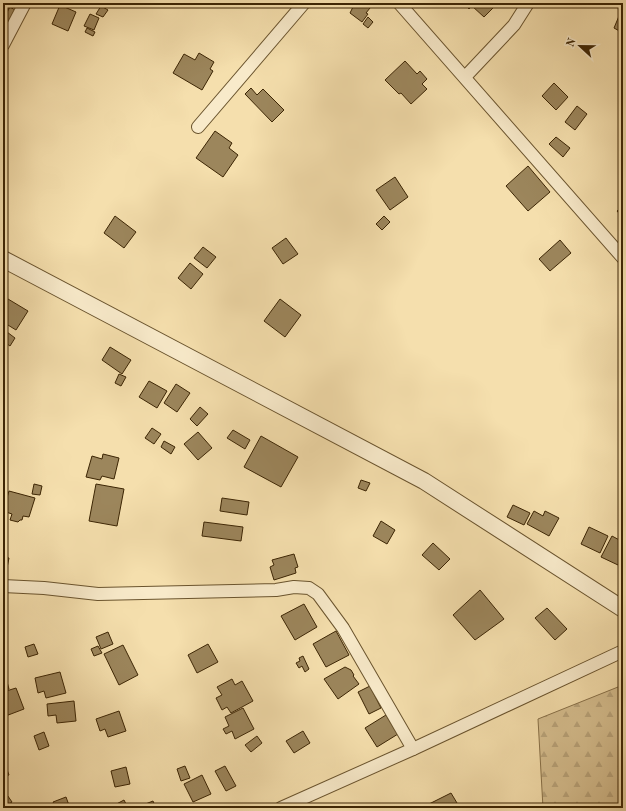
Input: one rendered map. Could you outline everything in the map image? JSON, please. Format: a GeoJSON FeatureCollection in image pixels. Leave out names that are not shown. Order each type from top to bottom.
{"type":"FeatureCollection","features":[{"type":"Feature","properties":{"kind":"street"},"geometry":{"type":"LineString","coordinates":[[3,45],[25,3]]}},
{"type":"Feature","properties":{"kind":"street"},"geometry":{"type":"LineString","coordinates":[[198,126],[304,3]]}},
{"type":"Feature","properties":{"kind":"street"},"geometry":{"type":"LineString","coordinates":[[399,3],[623,258]]}},
{"type":"Feature","properties":{"kind":"street"},"geometry":{"type":"LineString","coordinates":[[465,77],[514,25],[528,3]]}},
{"type":"Feature","properties":{"kind":"street"},"geometry":{"type":"LineString","coordinates":[[3,259],[424,481],[623,608]]}},
{"type":"Feature","properties":{"kind":"street"},"geometry":{"type":"LineString","coordinates":[[3,586],[44,588],[98,594],[276,590],[294,587],[309,588],[318,594],[343,628],[413,749]]}},
{"type":"Feature","properties":{"kind":"street"},"geometry":{"type":"LineString","coordinates":[[281,808],[413,749],[623,651]]}},
{"type":"Feature","properties":{"kind":"green space"},"geometry":{"type":"Polygon","coordinates":[[[623,685],[623,808],[543,808],[538,719],[623,685]]]}},
{"type":"Feature","properties":{"kind":"building"},"geometry":{"type":"Polygon","coordinates":[[[3,3],[11,3],[7,11],[3,9],[3,3]]]}},
{"type":"Feature","properties":{"kind":"building"},"geometry":{"type":"Polygon","coordinates":[[[348,3],[374,3],[366,13],[368,14],[362,22],[350,13],[353,7],[348,3]]]}},
{"type":"Feature","properties":{"kind":"building"},"geometry":{"type":"Polygon","coordinates":[[[463,3],[498,3],[484,17],[472,6],[469,9],[463,3]]]}},
{"type":"Feature","properties":{"kind":"building"},"geometry":{"type":"Polygon","coordinates":[[[60,5],[76,12],[68,31],[52,24],[60,5]]]}},
{"type":"Feature","properties":{"kind":"building"},"geometry":{"type":"Polygon","coordinates":[[[101,6],[108,10],[103,17],[96,14],[101,6]]]}},
{"type":"Feature","properties":{"kind":"building"},"geometry":{"type":"Polygon","coordinates":[[[10,7],[15,10],[9,21],[4,18],[10,7]]]}},
{"type":"Feature","properties":{"kind":"building"},"geometry":{"type":"Polygon","coordinates":[[[90,14],[99,18],[94,30],[84,26],[90,14]]]}},
{"type":"Feature","properties":{"kind":"building"},"geometry":{"type":"Polygon","coordinates":[[[619,16],[623,18],[623,33],[614,28],[619,16]]]}},
{"type":"Feature","properties":{"kind":"building"},"geometry":{"type":"Polygon","coordinates":[[[368,17],[373,22],[368,28],[363,24],[368,17]]]}},
{"type":"Feature","properties":{"kind":"building"},"geometry":{"type":"Polygon","coordinates":[[[87,28],[95,32],[93,36],[85,32],[87,28]]]}},
{"type":"Feature","properties":{"kind":"building"},"geometry":{"type":"Polygon","coordinates":[[[199,53],[214,62],[210,69],[213,71],[202,90],[173,73],[184,54],[195,60],[199,53]]]}},
{"type":"Feature","properties":{"kind":"building"},"geometry":{"type":"Polygon","coordinates":[[[405,61],[417,74],[420,71],[427,79],[422,84],[427,89],[411,104],[401,93],[399,94],[385,80],[405,61]]]}},
{"type":"Feature","properties":{"kind":"building"},"geometry":{"type":"Polygon","coordinates":[[[554,83],[568,97],[556,110],[542,96],[554,83]]]}},
{"type":"Feature","properties":{"kind":"building"},"geometry":{"type":"Polygon","coordinates":[[[251,88],[257,95],[263,89],[284,110],[272,122],[245,94],[251,88]]]}},
{"type":"Feature","properties":{"kind":"building"},"geometry":{"type":"Polygon","coordinates":[[[577,106],[587,114],[575,130],[565,122],[577,106]]]}},
{"type":"Feature","properties":{"kind":"building"},"geometry":{"type":"Polygon","coordinates":[[[215,131],[232,143],[229,148],[238,155],[223,177],[196,158],[215,131]]]}},
{"type":"Feature","properties":{"kind":"building"},"geometry":{"type":"Polygon","coordinates":[[[556,137],[570,148],[563,157],[549,144],[556,137]]]}},
{"type":"Feature","properties":{"kind":"building"},"geometry":{"type":"Polygon","coordinates":[[[528,166],[550,192],[528,211],[506,186],[528,166]]]}},
{"type":"Feature","properties":{"kind":"building"},"geometry":{"type":"Polygon","coordinates":[[[395,177],[408,197],[390,210],[376,190],[395,177]]]}},
{"type":"Feature","properties":{"kind":"building"},"geometry":{"type":"Polygon","coordinates":[[[623,206],[623,218],[617,211],[623,206]]]}},
{"type":"Feature","properties":{"kind":"building"},"geometry":{"type":"Polygon","coordinates":[[[115,216],[136,232],[124,248],[104,233],[115,216]]]}},
{"type":"Feature","properties":{"kind":"building"},"geometry":{"type":"Polygon","coordinates":[[[384,216],[390,222],[382,230],[376,224],[384,216]]]}},
{"type":"Feature","properties":{"kind":"building"},"geometry":{"type":"Polygon","coordinates":[[[286,238],[298,254],[283,264],[272,248],[286,238]]]}},
{"type":"Feature","properties":{"kind":"building"},"geometry":{"type":"Polygon","coordinates":[[[560,240],[571,253],[550,271],[539,259],[560,240]]]}},
{"type":"Feature","properties":{"kind":"building"},"geometry":{"type":"Polygon","coordinates":[[[203,247],[216,257],[207,268],[194,258],[203,247]]]}},
{"type":"Feature","properties":{"kind":"building"},"geometry":{"type":"Polygon","coordinates":[[[190,263],[203,274],[191,289],[178,278],[190,263]]]}},
{"type":"Feature","properties":{"kind":"building"},"geometry":{"type":"Polygon","coordinates":[[[3,296],[28,311],[16,330],[3,322],[3,296]]]}},
{"type":"Feature","properties":{"kind":"building"},"geometry":{"type":"Polygon","coordinates":[[[280,299],[301,315],[285,337],[264,321],[280,299]]]}},
{"type":"Feature","properties":{"kind":"building"},"geometry":{"type":"Polygon","coordinates":[[[7,332],[15,338],[10,346],[3,341],[3,338],[7,332]]]}},
{"type":"Feature","properties":{"kind":"building"},"geometry":{"type":"Polygon","coordinates":[[[110,347],[131,360],[122,374],[102,360],[110,347]]]}},
{"type":"Feature","properties":{"kind":"building"},"geometry":{"type":"Polygon","coordinates":[[[119,374],[126,377],[121,386],[115,383],[119,374]]]}},
{"type":"Feature","properties":{"kind":"building"},"geometry":{"type":"Polygon","coordinates":[[[149,381],[167,391],[157,408],[139,397],[149,381]]]}},
{"type":"Feature","properties":{"kind":"building"},"geometry":{"type":"Polygon","coordinates":[[[176,384],[190,393],[177,412],[164,403],[176,384]]]}},
{"type":"Feature","properties":{"kind":"building"},"geometry":{"type":"Polygon","coordinates":[[[200,407],[208,414],[197,426],[190,419],[200,407]]]}},
{"type":"Feature","properties":{"kind":"building"},"geometry":{"type":"Polygon","coordinates":[[[152,428],[161,434],[154,444],[145,438],[152,428]]]}},
{"type":"Feature","properties":{"kind":"building"},"geometry":{"type":"Polygon","coordinates":[[[233,430],[250,440],[245,449],[227,438],[233,430]]]}},
{"type":"Feature","properties":{"kind":"building"},"geometry":{"type":"Polygon","coordinates":[[[198,432],[212,448],[198,460],[184,444],[198,432]]]}},
{"type":"Feature","properties":{"kind":"building"},"geometry":{"type":"Polygon","coordinates":[[[261,436],[298,457],[281,487],[244,467],[261,436]]]}},
{"type":"Feature","properties":{"kind":"building"},"geometry":{"type":"Polygon","coordinates":[[[164,441],[175,447],[171,454],[161,447],[164,441]]]}},
{"type":"Feature","properties":{"kind":"building"},"geometry":{"type":"Polygon","coordinates":[[[103,454],[119,458],[114,479],[102,476],[100,480],[86,477],[92,456],[102,459],[103,454]]]}},
{"type":"Feature","properties":{"kind":"building"},"geometry":{"type":"Polygon","coordinates":[[[361,480],[370,483],[366,491],[358,488],[361,480]]]}},
{"type":"Feature","properties":{"kind":"building"},"geometry":{"type":"Polygon","coordinates":[[[34,484],[42,486],[40,495],[32,494],[34,484]]]}},
{"type":"Feature","properties":{"kind":"building"},"geometry":{"type":"Polygon","coordinates":[[[96,484],[124,489],[117,526],[89,521],[96,484]]]}},
{"type":"Feature","properties":{"kind":"building"},"geometry":{"type":"Polygon","coordinates":[[[9,491],[35,498],[29,517],[23,516],[22,520],[18,522],[10,520],[12,514],[3,511],[9,491]]]}},
{"type":"Feature","properties":{"kind":"building"},"geometry":{"type":"Polygon","coordinates":[[[222,498],[249,502],[247,515],[220,511],[222,498]]]}},
{"type":"Feature","properties":{"kind":"building"},"geometry":{"type":"Polygon","coordinates":[[[513,505],[530,513],[524,525],[507,517],[513,505]]]}},
{"type":"Feature","properties":{"kind":"building"},"geometry":{"type":"Polygon","coordinates":[[[534,511],[543,516],[545,511],[559,518],[549,536],[527,524],[534,511]]]}},
{"type":"Feature","properties":{"kind":"building"},"geometry":{"type":"Polygon","coordinates":[[[381,521],[395,530],[387,544],[373,536],[381,521]]]}},
{"type":"Feature","properties":{"kind":"building"},"geometry":{"type":"Polygon","coordinates":[[[204,522],[243,527],[241,541],[202,536],[204,522]]]}},
{"type":"Feature","properties":{"kind":"building"},"geometry":{"type":"Polygon","coordinates":[[[589,527],[608,536],[600,553],[581,544],[589,527]]]}},
{"type":"Feature","properties":{"kind":"building"},"geometry":{"type":"Polygon","coordinates":[[[612,536],[623,542],[623,556],[618,565],[601,557],[612,536]]]}},
{"type":"Feature","properties":{"kind":"building"},"geometry":{"type":"Polygon","coordinates":[[[433,543],[450,559],[439,570],[422,555],[433,543]]]}},
{"type":"Feature","properties":{"kind":"building"},"geometry":{"type":"Polygon","coordinates":[[[294,554],[298,567],[295,568],[296,573],[274,580],[270,567],[274,565],[272,560],[294,554]]]}},
{"type":"Feature","properties":{"kind":"building"},"geometry":{"type":"Polygon","coordinates":[[[3,557],[9,558],[6,573],[3,573],[3,557]]]}},
{"type":"Feature","properties":{"kind":"building"},"geometry":{"type":"Polygon","coordinates":[[[480,590],[504,619],[475,640],[453,615],[480,590]]]}},
{"type":"Feature","properties":{"kind":"building"},"geometry":{"type":"Polygon","coordinates":[[[304,604],[317,627],[295,640],[281,616],[304,604]]]}},
{"type":"Feature","properties":{"kind":"building"},"geometry":{"type":"Polygon","coordinates":[[[547,608],[567,629],[555,640],[535,618],[547,608]]]}},
{"type":"Feature","properties":{"kind":"building"},"geometry":{"type":"Polygon","coordinates":[[[336,631],[349,655],[326,667],[313,644],[336,631]]]}},
{"type":"Feature","properties":{"kind":"building"},"geometry":{"type":"Polygon","coordinates":[[[108,632],[113,644],[101,649],[96,637],[108,632]]]}},
{"type":"Feature","properties":{"kind":"building"},"geometry":{"type":"Polygon","coordinates":[[[34,644],[38,654],[28,657],[25,647],[34,644]]]}},
{"type":"Feature","properties":{"kind":"building"},"geometry":{"type":"Polygon","coordinates":[[[208,644],[218,662],[197,673],[188,655],[208,644]]]}},
{"type":"Feature","properties":{"kind":"building"},"geometry":{"type":"Polygon","coordinates":[[[123,645],[138,675],[119,685],[104,654],[123,645]]]}},
{"type":"Feature","properties":{"kind":"building"},"geometry":{"type":"Polygon","coordinates":[[[98,646],[102,653],[94,656],[91,649],[98,646]]]}},
{"type":"Feature","properties":{"kind":"building"},"geometry":{"type":"Polygon","coordinates":[[[303,656],[309,669],[305,672],[302,666],[299,668],[296,663],[300,661],[299,658],[303,656]]]}},
{"type":"Feature","properties":{"kind":"building"},"geometry":{"type":"Polygon","coordinates":[[[345,667],[351,670],[354,675],[353,676],[359,684],[338,699],[324,679],[345,667]]]}},
{"type":"Feature","properties":{"kind":"building"},"geometry":{"type":"Polygon","coordinates":[[[60,672],[66,693],[46,698],[44,691],[38,693],[35,678],[60,672]]]}},
{"type":"Feature","properties":{"kind":"building"},"geometry":{"type":"Polygon","coordinates":[[[6,678],[9,689],[3,691],[3,679],[6,678]]]}},
{"type":"Feature","properties":{"kind":"building"},"geometry":{"type":"Polygon","coordinates":[[[232,679],[235,685],[242,681],[253,701],[231,713],[227,707],[222,710],[216,698],[222,695],[217,687],[232,679]]]}},
{"type":"Feature","properties":{"kind":"building"},"geometry":{"type":"Polygon","coordinates":[[[370,686],[381,708],[369,714],[358,692],[370,686]]]}},
{"type":"Feature","properties":{"kind":"building"},"geometry":{"type":"Polygon","coordinates":[[[16,688],[24,709],[3,717],[3,692],[16,688]]]}},
{"type":"Feature","properties":{"kind":"building"},"geometry":{"type":"Polygon","coordinates":[[[74,701],[76,721],[57,723],[56,715],[48,716],[47,704],[74,701]]]}},
{"type":"Feature","properties":{"kind":"building"},"geometry":{"type":"Polygon","coordinates":[[[243,708],[254,729],[235,739],[232,731],[226,734],[223,729],[229,726],[225,717],[243,708]]]}},
{"type":"Feature","properties":{"kind":"building"},"geometry":{"type":"Polygon","coordinates":[[[119,711],[126,731],[108,737],[105,729],[100,731],[96,719],[119,711]]]}},
{"type":"Feature","properties":{"kind":"building"},"geometry":{"type":"Polygon","coordinates":[[[386,715],[398,734],[377,747],[365,728],[386,715]]]}},
{"type":"Feature","properties":{"kind":"building"},"geometry":{"type":"Polygon","coordinates":[[[303,731],[310,743],[294,753],[286,741],[303,731]]]}},
{"type":"Feature","properties":{"kind":"building"},"geometry":{"type":"Polygon","coordinates":[[[44,732],[49,746],[39,750],[34,736],[44,732]]]}},
{"type":"Feature","properties":{"kind":"building"},"geometry":{"type":"Polygon","coordinates":[[[257,736],[262,743],[251,752],[245,745],[257,736]]]}},
{"type":"Feature","properties":{"kind":"building"},"geometry":{"type":"Polygon","coordinates":[[[3,759],[9,775],[3,777],[3,759]]]}},
{"type":"Feature","properties":{"kind":"building"},"geometry":{"type":"Polygon","coordinates":[[[185,766],[190,778],[181,781],[177,769],[185,766]]]}},
{"type":"Feature","properties":{"kind":"building"},"geometry":{"type":"Polygon","coordinates":[[[225,766],[236,786],[226,791],[215,771],[225,766]]]}},
{"type":"Feature","properties":{"kind":"building"},"geometry":{"type":"Polygon","coordinates":[[[126,767],[130,784],[115,787],[111,771],[126,767]]]}},
{"type":"Feature","properties":{"kind":"building"},"geometry":{"type":"Polygon","coordinates":[[[202,775],[211,794],[193,802],[184,784],[202,775]]]}},
{"type":"Feature","properties":{"kind":"building"},"geometry":{"type":"Polygon","coordinates":[[[3,789],[12,802],[3,808],[3,789]]]}},
{"type":"Feature","properties":{"kind":"building"},"geometry":{"type":"Polygon","coordinates":[[[451,793],[460,808],[429,808],[427,805],[451,793]]]}},
{"type":"Feature","properties":{"kind":"building"},"geometry":{"type":"Polygon","coordinates":[[[66,797],[70,808],[56,808],[53,802],[66,797]]]}},
{"type":"Feature","properties":{"kind":"building"},"geometry":{"type":"Polygon","coordinates":[[[124,800],[128,808],[109,808],[124,800]]]}},
{"type":"Feature","properties":{"kind":"building"},"geometry":{"type":"Polygon","coordinates":[[[153,801],[156,808],[144,808],[143,805],[153,801]]]}}]}
